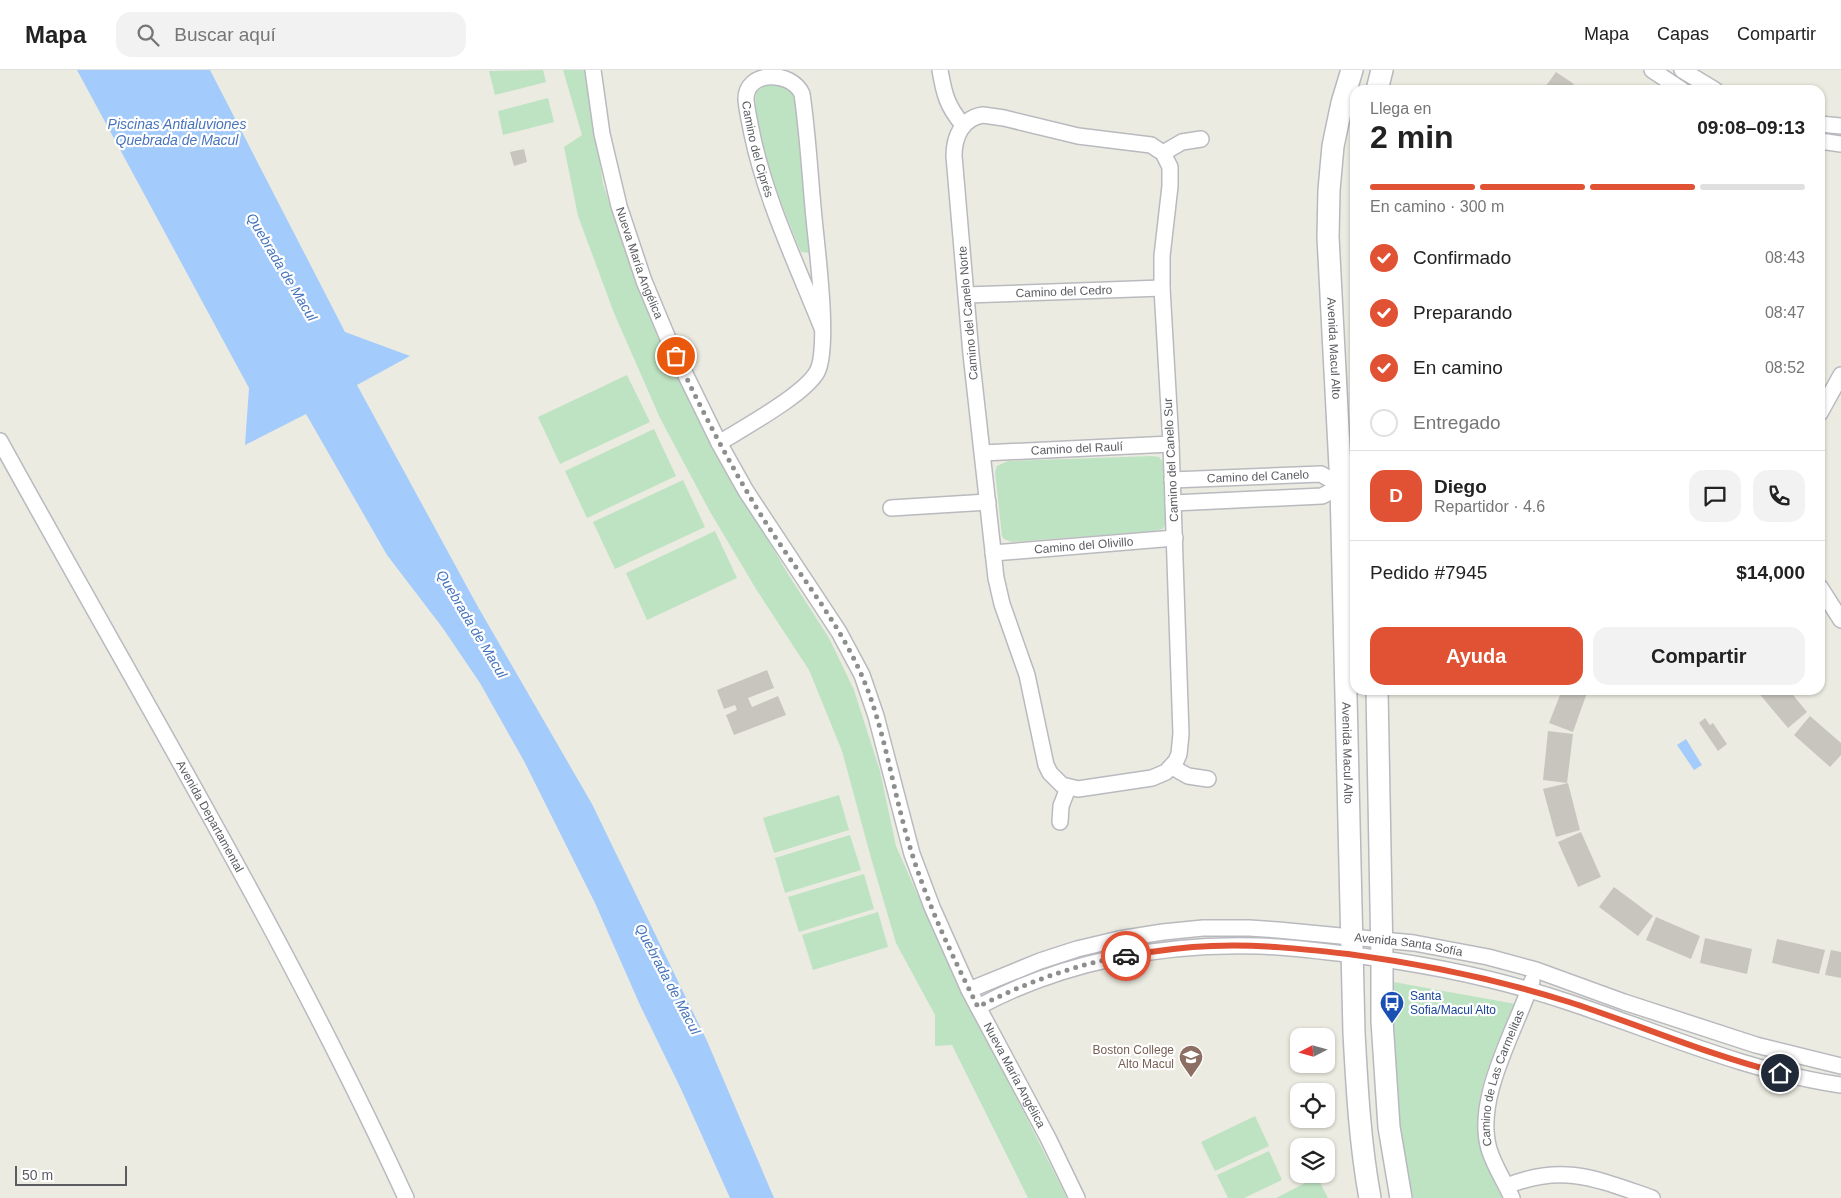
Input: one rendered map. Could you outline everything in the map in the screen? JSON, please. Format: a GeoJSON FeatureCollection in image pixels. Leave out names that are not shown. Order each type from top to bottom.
{"type":"FeatureCollection","features":[{"type":"Feature","properties":{"kind":"street","name":"Nueva María Angélica"},"geometry":{"type":"LineString","coordinates":[[593,70],[602,134],[610,170],[632,247],[668,341],[746,492],[839,632],[862,675],[876,716],[912,854],[932,907],[969,990],[1044,1130],[1077,1198]]}},
{"type":"Feature","properties":{"kind":"street"},"geometry":{"type":"LineString","coordinates":[[940,70],[946,101],[949,108],[963,125],[975,116],[990,115],[1071,135],[1142,143],[1152,146],[1163,153],[1182,142],[1201,139]]}},
{"type":"Feature","properties":{"kind":"street","name":"Avenida Macul Alto"},"geometry":{"type":"LineString","coordinates":[[1350,669],[1348,485],[1329,264],[1328,213],[1333,146],[1342,103],[1352,70]]}},
{"type":"Feature","properties":{"kind":"street"},"geometry":{"type":"LineString","coordinates":[[1378,85],[1382,70]]}},
{"type":"Feature","properties":{"kind":"street"},"geometry":{"type":"LineString","coordinates":[[1652,70],[1674,85]]}},
{"type":"Feature","properties":{"kind":"street"},"geometry":{"type":"LineString","coordinates":[[1682,70],[1707,85]]}},
{"type":"Feature","properties":{"kind":"street","name":"Camino del Ciprés"},"geometry":{"type":"LineString","coordinates":[[720,443],[785,401],[809,382],[820,364],[822,328],[819,273],[802,94],[799,85],[790,76],[784,72],[772,71],[758,76],[749,88],[747,93],[747,109],[756,151],[768,190],[822,328]]}},
{"type":"Feature","properties":{"kind":"street"},"geometry":{"type":"LineString","coordinates":[[1825,124],[1841,126]]}},
{"type":"Feature","properties":{"kind":"street","name":"Camino del Canelo Norte"},"geometry":{"type":"LineString","coordinates":[[963,125],[954,147],[971,354],[993,553],[999,591],[1027,676],[1046,765],[1055,780],[1068,788]]}},
{"type":"Feature","properties":{"kind":"street"},"geometry":{"type":"LineString","coordinates":[[1825,142],[1841,144]]}},
{"type":"Feature","properties":{"kind":"street","name":"Camino del Canelo Sur"},"geometry":{"type":"LineString","coordinates":[[1163,153],[1170,167],[1171,176],[1162,256],[1162,288],[1171,444],[1181,734],[1180,754],[1172,768]]}},
{"type":"Feature","properties":{"kind":"street","name":"Camino del Cedro"},"geometry":{"type":"LineString","coordinates":[[966,295],[1162,288]]}},
{"type":"Feature","properties":{"kind":"street"},"geometry":{"type":"LineString","coordinates":[[1825,404],[1841,376]]}},
{"type":"Feature","properties":{"kind":"street","name":"Avenida Departamental"},"geometry":{"type":"LineString","coordinates":[[0,441],[82,591],[258,903],[318,1017],[406,1198]]}},
{"type":"Feature","properties":{"kind":"street","name":"Camino del Raulí"},"geometry":{"type":"LineString","coordinates":[[983,453],[1171,444]]}},
{"type":"Feature","properties":{"kind":"street","name":"Camino del Canelo"},"geometry":{"type":"LineString","coordinates":[[1172,480],[1322,474],[1348,485]]}},
{"type":"Feature","properties":{"kind":"street","name":"Camino del Canelo"},"geometry":{"type":"LineString","coordinates":[[1173,503],[1322,496],[1348,485]]}},
{"type":"Feature","properties":{"kind":"street"},"geometry":{"type":"LineString","coordinates":[[891,508],[988,502]]}},
{"type":"Feature","properties":{"kind":"street","name":"Camino del Olivillo"},"geometry":{"type":"LineString","coordinates":[[993,553],[1175,538]]}},
{"type":"Feature","properties":{"kind":"street"},"geometry":{"type":"LineString","coordinates":[[1825,595],[1841,620]]}},
{"type":"Feature","properties":{"kind":"street","name":"Avenida Macul Alto"},"geometry":{"type":"LineString","coordinates":[[1350,695],[1354,1033],[1358,1104],[1365,1173],[1370,1198]]}},
{"type":"Feature","properties":{"kind":"street"},"geometry":{"type":"LineString","coordinates":[[1377,695],[1382,1021],[1389,1127],[1401,1198]]}},
{"type":"Feature","properties":{"kind":"street"},"geometry":{"type":"LineString","coordinates":[[1060,822],[1061,806],[1068,788],[1086,789],[1152,778],[1172,768],[1188,776],[1208,779]]}},
{"type":"Feature","properties":{"kind":"street","name":"Avenida Santa Sofía"},"geometry":{"type":"LineString","coordinates":[[969,990],[1022,968],[1077,949],[1119,939],[1203,928],[1249,928],[1353,946],[1382,949],[1447,949],[1536,970],[1624,1002],[1756,1045],[1841,1066]]}},
{"type":"Feature","properties":{"kind":"street","name":"Avenida Santa Sofía"},"geometry":{"type":"LineString","coordinates":[[978,1007],[1014,990],[1079,967],[1142,953],[1188,948],[1353,946]]}},
{"type":"Feature","properties":{"kind":"street","name":"Avenida Santa Sofía"},"geometry":{"type":"LineString","coordinates":[[1382,949],[1435,967],[1529,990],[1571,1003],[1724,1058],[1799,1077],[1841,1085]]}},
{"type":"Feature","properties":{"kind":"street","name":"Camino de Las Carmelitas"},"geometry":{"type":"LineString","coordinates":[[1536,970],[1492,1086],[1486,1118],[1489,1149],[1509,1192],[1536,1177],[1576,1175],[1590,1177],[1652,1198]]}},
{"type":"Feature","properties":{"kind":"green space"},"geometry":{"type":"Polygon","coordinates":[[[543,70],[546,82],[495,95],[489,71],[543,70]]]}},
{"type":"Feature","properties":{"kind":"green space"},"geometry":{"type":"Polygon","coordinates":[[[563,70],[584,70],[591,100],[603,184],[635,280],[712,444],[788,574],[829,638],[854,690],[880,771],[896,846],[943,952],[1067,1198],[1028,1198],[952,1045],[935,1046],[935,1015],[896,943],[842,751],[809,670],[756,589],[709,510],[660,418],[614,313],[578,216],[564,147],[582,135],[563,70]]]}},
{"type":"Feature","properties":{"kind":"green space"},"geometry":{"type":"Polygon","coordinates":[[[771,79],[794,90],[809,253],[801,252],[772,175],[759,127],[755,103],[757,88],[771,79]]]}},
{"type":"Feature","properties":{"kind":"green space"},"geometry":{"type":"Polygon","coordinates":[[[548,98],[554,122],[503,135],[498,111],[548,98]]]}},
{"type":"Feature","properties":{"kind":"green space"},"geometry":{"type":"Polygon","coordinates":[[[627,375],[650,422],[560,464],[538,417],[627,375]]]}},
{"type":"Feature","properties":{"kind":"green space"},"geometry":{"type":"Polygon","coordinates":[[[654,429],[676,476],[587,518],[565,471],[654,429]]]}},
{"type":"Feature","properties":{"kind":"green space"},"geometry":{"type":"Polygon","coordinates":[[[1159,457],[1163,462],[1167,521],[1163,529],[1012,542],[1004,539],[1002,536],[995,472],[997,466],[1008,461],[1159,457]]]}},
{"type":"Feature","properties":{"kind":"green space"},"geometry":{"type":"Polygon","coordinates":[[[683,480],[705,527],[615,569],[593,522],[683,480]]]}},
{"type":"Feature","properties":{"kind":"green space"},"geometry":{"type":"Polygon","coordinates":[[[715,531],[737,578],[647,620],[626,573],[715,531]]]}},
{"type":"Feature","properties":{"kind":"green space"},"geometry":{"type":"Polygon","coordinates":[[[839,795],[849,830],[774,853],[763,818],[839,795]]]}},
{"type":"Feature","properties":{"kind":"green space"},"geometry":{"type":"Polygon","coordinates":[[[850,835],[861,870],[785,893],[775,858],[850,835]]]}},
{"type":"Feature","properties":{"kind":"green space"},"geometry":{"type":"Polygon","coordinates":[[[864,874],[874,909],[799,932],[788,897],[864,874]]]}},
{"type":"Feature","properties":{"kind":"green space"},"geometry":{"type":"Polygon","coordinates":[[[878,912],[888,947],[813,970],[802,935],[878,912]]]}},
{"type":"Feature","properties":{"kind":"green space"},"geometry":{"type":"Polygon","coordinates":[[[1388,981],[1516,1004],[1494,1053],[1482,1087],[1479,1105],[1480,1140],[1489,1170],[1502,1198],[1408,1198],[1398,1129],[1388,981]]]}},
{"type":"Feature","properties":{"kind":"green space"},"geometry":{"type":"Polygon","coordinates":[[[1255,1116],[1269,1146],[1215,1171],[1201,1142],[1255,1116]]]}},
{"type":"Feature","properties":{"kind":"green space"},"geometry":{"type":"Polygon","coordinates":[[[1269,1151],[1282,1180],[1244,1198],[1228,1198],[1217,1175],[1269,1151]]]}},
{"type":"Feature","properties":{"kind":"green space"},"geometry":{"type":"Polygon","coordinates":[[[1305,1183],[1320,1183],[1328,1198],[1276,1198],[1305,1183]]]}},
{"type":"Feature","properties":{"kind":"water","name":"Piscinas Antialuviones Quebrada de Macul"},"geometry":{"type":"Polygon","coordinates":[[[77,70],[210,70],[345,332],[410,356],[357,385],[478,607],[592,804],[707,1041],[774,1198],[730,1198],[681,1089],[640,1005],[595,903],[524,761],[480,683],[442,627],[387,555],[306,414],[245,445],[249,388],[77,70]]]}},
{"type":"Feature","properties":{"kind":"water"},"geometry":{"type":"Polygon","coordinates":[[[1686,739],[1702,765],[1694,770],[1677,745],[1686,739]]]}},
{"type":"Feature","properties":{"kind":"building"},"geometry":{"type":"Polygon","coordinates":[[[1556,72],[1574,84],[1573,85],[1547,85],[1556,72]]]}},
{"type":"Feature","properties":{"kind":"building"},"geometry":{"type":"Polygon","coordinates":[[[524,149],[527,162],[514,166],[510,152],[524,149]]]}},
{"type":"Feature","properties":{"kind":"building"},"geometry":{"type":"Polygon","coordinates":[[[767,670],[774,688],[748,698],[752,707],[778,696],[786,715],[734,735],[726,715],[737,710],[735,705],[724,709],[717,690],[767,670]]]}},
{"type":"Feature","properties":{"kind":"building"},"geometry":{"type":"Polygon","coordinates":[[[1560,695],[1586,695],[1573,732],[1549,723],[1560,695]]]}},
{"type":"Feature","properties":{"kind":"building"},"geometry":{"type":"Polygon","coordinates":[[[1760,695],[1793,695],[1807,712],[1788,728],[1760,695]]]}},
{"type":"Feature","properties":{"kind":"building"},"geometry":{"type":"Polygon","coordinates":[[[1810,716],[1841,743],[1841,755],[1830,767],[1794,735],[1810,716]]]}},
{"type":"Feature","properties":{"kind":"building"},"geometry":{"type":"Polygon","coordinates":[[[1705,718],[1710,725],[1713,723],[1727,744],[1718,751],[1699,723],[1705,718]]]}},
{"type":"Feature","properties":{"kind":"building"},"geometry":{"type":"Polygon","coordinates":[[[1548,731],[1573,734],[1567,783],[1543,780],[1548,731]]]}},
{"type":"Feature","properties":{"kind":"building"},"geometry":{"type":"Polygon","coordinates":[[[1568,783],[1580,830],[1556,837],[1543,789],[1568,783]]]}},
{"type":"Feature","properties":{"kind":"building"},"geometry":{"type":"Polygon","coordinates":[[[1581,832],[1601,877],[1578,887],[1558,842],[1581,832]]]}},
{"type":"Feature","properties":{"kind":"building"},"geometry":{"type":"Polygon","coordinates":[[[1614,887],[1653,916],[1638,936],[1599,907],[1614,887]]]}},
{"type":"Feature","properties":{"kind":"building"},"geometry":{"type":"Polygon","coordinates":[[[1656,917],[1700,936],[1691,959],[1646,940],[1656,917]]]}},
{"type":"Feature","properties":{"kind":"building"},"geometry":{"type":"Polygon","coordinates":[[[1705,938],[1752,949],[1747,974],[1700,963],[1705,938]]]}},
{"type":"Feature","properties":{"kind":"building"},"geometry":{"type":"Polygon","coordinates":[[[1777,939],[1825,950],[1819,974],[1772,963],[1777,939]]]}},
{"type":"Feature","properties":{"kind":"building"},"geometry":{"type":"Polygon","coordinates":[[[1831,950],[1841,952],[1841,978],[1825,975],[1831,950]]]}},
{"type":"Feature","properties":{"kind":"way so far"},"geometry":{"type":"LineString","coordinates":[[676,356],[746,492],[839,632],[862,675],[876,716],[912,854],[956,964],[978,1007],[1034,982],[1079,967],[1126,956]]}},
{"type":"Feature","properties":{"kind":"place","name":"Santa Sofia/Macul Alto"},"geometry":{"type":"Point","coordinates":[1392,1024]}},
{"type":"Feature","properties":{"kind":"place","name":"Boston College Alto Macul"},"geometry":{"type":"Point","coordinates":[1191,1078]}},
{"type":"Feature","properties":{"kind":"route"},"geometry":{"type":"LineString","coordinates":[[1126,956],[1213,946],[1260,946],[1327,952],[1435,967],[1529,990],[1571,1003],[1724,1058],[1780,1073]]}},
{"type":"Feature","properties":{"kind":"water label","name":"Quebrada de Macul"},"geometry":{"type":"Point","coordinates":[282,267]}},
{"type":"Feature","properties":{"kind":"water label","name":"Quebrada de Macul"},"geometry":{"type":"Point","coordinates":[472,624]}},
{"type":"Feature","properties":{"kind":"water label","name":"Quebrada de Macul"},"geometry":{"type":"Point","coordinates":[668,979]}}]}
